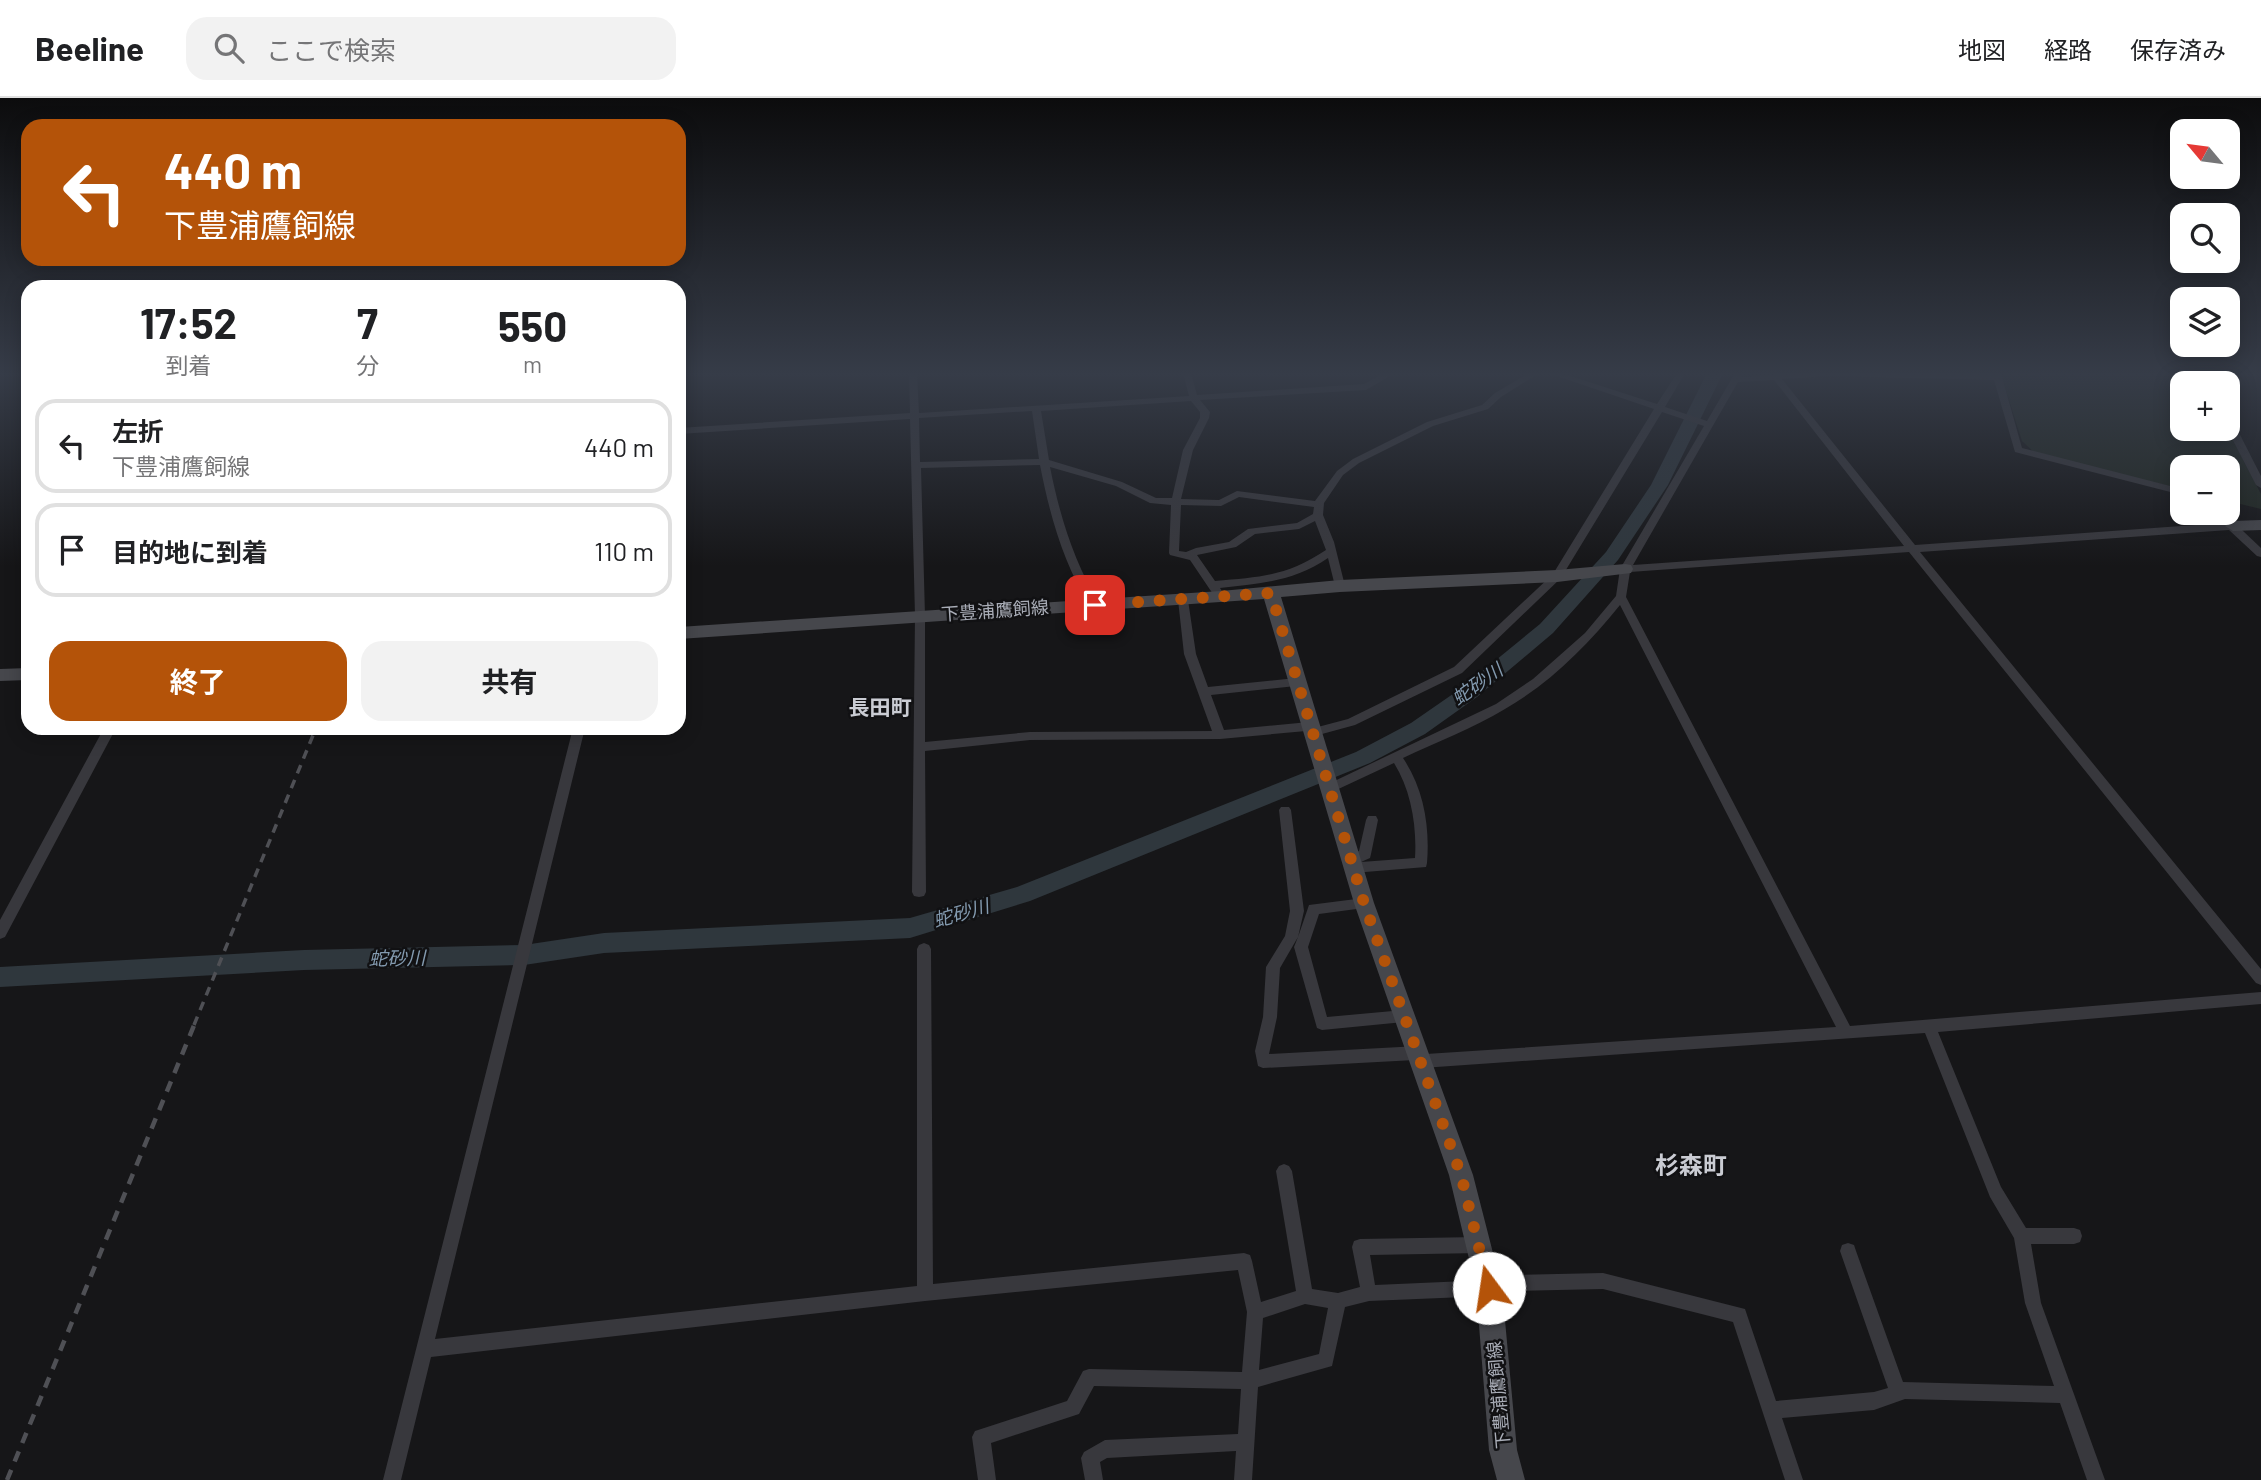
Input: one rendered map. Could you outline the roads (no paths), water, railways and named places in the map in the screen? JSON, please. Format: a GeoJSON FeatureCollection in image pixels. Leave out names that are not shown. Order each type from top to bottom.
{"type":"FeatureCollection","features":[{"type":"Feature","properties":{"kind":"main road"},"geometry":{"type":"LineString","coordinates":[[2233,526],[2261,525]]}},
{"type":"Feature","properties":{"kind":"main road"},"geometry":{"type":"LineString","coordinates":[[1271,593],[1340,586],[1558,576],[1625,569]]}},
{"type":"Feature","properties":{"kind":"main road","name":"下豊浦鷹飼線"},"geometry":{"type":"LineString","coordinates":[[686,633],[1182,600],[1217,591],[1271,593],[1364,903],[1461,1175],[1489,1288],[1503,1450],[1511,1480]]}},
{"type":"Feature","properties":{"kind":"main road"},"geometry":{"type":"LineString","coordinates":[[0,675],[21,674]]}},
{"type":"Feature","properties":{"kind":"street"},"geometry":{"type":"LineString","coordinates":[[915,437],[920,616],[919,892]]}},
{"type":"Feature","properties":{"kind":"street"},"geometry":{"type":"LineString","coordinates":[[1040,437],[1060,528],[1084,590],[1095,605]]}},
{"type":"Feature","properties":{"kind":"street"},"geometry":{"type":"LineString","coordinates":[[1196,437],[1189,447],[1176,501],[1173,521],[1174,553],[1193,557],[1217,591],[1282,578],[1308,569],[1331,551]]}},
{"type":"Feature","properties":{"kind":"street"},"geometry":{"type":"LineString","coordinates":[[1186,556],[1196,551],[1232,545],[1252,531],[1299,526],[1318,510],[1340,473],[1356,461],[1403,437]]}},
{"type":"Feature","properties":{"kind":"street"},"geometry":{"type":"LineString","coordinates":[[919,747],[1030,736],[1220,735],[1310,729],[1352,722],[1458,670],[1558,576],[1640,437]]}},
{"type":"Feature","properties":{"kind":"street"},"geometry":{"type":"LineString","coordinates":[[1328,789],[1500,707],[1537,682],[1589,636],[1621,597],[1625,569],[1701,437]]}},
{"type":"Feature","properties":{"kind":"street"},"geometry":{"type":"LineString","coordinates":[[1824,437],[2261,979]]}},
{"type":"Feature","properties":{"kind":"street"},"geometry":{"type":"LineString","coordinates":[[2015,437],[2018,450],[2170,489]]}},
{"type":"Feature","properties":{"kind":"street"},"geometry":{"type":"LineString","coordinates":[[2238,441],[2261,485]]}},
{"type":"Feature","properties":{"kind":"street"},"geometry":{"type":"LineString","coordinates":[[917,466],[1044,462],[1119,484],[1154,501],[1221,503],[1237,494],[1318,510]]}},
{"type":"Feature","properties":{"kind":"street"},"geometry":{"type":"LineString","coordinates":[[1318,510],[1340,586]]}},
{"type":"Feature","properties":{"kind":"street"},"geometry":{"type":"LineString","coordinates":[[1625,569],[2233,526],[2261,554]]}},
{"type":"Feature","properties":{"kind":"street"},"geometry":{"type":"LineString","coordinates":[[1271,593],[1274,585],[1282,578]]}},
{"type":"Feature","properties":{"kind":"street"},"geometry":{"type":"LineString","coordinates":[[1621,597],[1846,1033]]}},
{"type":"Feature","properties":{"kind":"street"},"geometry":{"type":"LineString","coordinates":[[1182,600],[1190,654],[1220,735]]}},
{"type":"Feature","properties":{"kind":"street"},"geometry":{"type":"LineString","coordinates":[[1204,692],[1296,682]]}},
{"type":"Feature","properties":{"kind":"street"},"geometry":{"type":"LineString","coordinates":[[0,933],[106,735]]}},
{"type":"Feature","properties":{"kind":"street"},"geometry":{"type":"LineString","coordinates":[[392,1480],[577,735]]}},
{"type":"Feature","properties":{"kind":"street"},"geometry":{"type":"LineString","coordinates":[[1352,865],[1421,863],[1416,802],[1408,774],[1396,757]]}},
{"type":"Feature","properties":{"kind":"street"},"geometry":{"type":"LineString","coordinates":[[1285,810],[1297,911],[1291,937],[1273,967],[1270,1017],[1262,1051],[1263,1061],[1420,1057],[1846,1033],[2261,998]]}},
{"type":"Feature","properties":{"kind":"street"},"geometry":{"type":"LineString","coordinates":[[1352,865],[1365,854],[1372,820]]}},
{"type":"Feature","properties":{"kind":"street"},"geometry":{"type":"LineString","coordinates":[[1364,903],[1314,909],[1301,947],[1322,1024],[1404,1016]]}},
{"type":"Feature","properties":{"kind":"street"},"geometry":{"type":"LineString","coordinates":[[924,949],[925,1293]]}},
{"type":"Feature","properties":{"kind":"street"},"geometry":{"type":"LineString","coordinates":[[1929,1026],[1994,1192],[2022,1236],[2034,1303],[2064,1395],[2096,1480]]}},
{"type":"Feature","properties":{"kind":"street"},"geometry":{"type":"LineString","coordinates":[[1284,1171],[1305,1296]]}},
{"type":"Feature","properties":{"kind":"street"},"geometry":{"type":"LineString","coordinates":[[2022,1236],[2074,1236]]}},
{"type":"Feature","properties":{"kind":"street"},"geometry":{"type":"LineString","coordinates":[[1369,1293],[1360,1247],[1479,1245]]}},
{"type":"Feature","properties":{"kind":"street"},"geometry":{"type":"LineString","coordinates":[[1848,1251],[1898,1392]]}},
{"type":"Feature","properties":{"kind":"street"},"geometry":{"type":"LineString","coordinates":[[425,1349],[925,1293],[1244,1261],[1255,1312],[1243,1480]]}},
{"type":"Feature","properties":{"kind":"street"},"geometry":{"type":"LineString","coordinates":[[1255,1312],[1305,1296],[1338,1301],[1369,1293],[1489,1288],[1514,1283],[1603,1281],[1739,1315],[1794,1480]]}},
{"type":"Feature","properties":{"kind":"street"},"geometry":{"type":"LineString","coordinates":[[987,1480],[981,1437],[1073,1408],[1089,1377],[1251,1381],[1326,1360],[1338,1301]]}},
{"type":"Feature","properties":{"kind":"street"},"geometry":{"type":"LineString","coordinates":[[1771,1410],[1874,1401],[1905,1390],[2064,1395]]}},
{"type":"Feature","properties":{"kind":"street"},"geometry":{"type":"LineString","coordinates":[[1094,1480],[1090,1458],[1105,1448],[1244,1442]]}},
{"type":"Feature","properties":{"kind":"waterway","name":"蛇砂川"},"geometry":{"type":"LineString","coordinates":[[0,977],[304,960],[524,955],[604,943],[910,928],[985,907],[1096,867],[1318,777],[1396,741],[1439,714],[1522,650],[1591,581],[1632,529],[1684,437]]}},
{"type":"Feature","properties":{"kind":"railway"},"geometry":{"type":"LineString","coordinates":[[194,1025],[313,735]]}},
{"type":"Feature","properties":{"kind":"railway"},"geometry":{"type":"LineString","coordinates":[[7,1480],[195,1023]]}},
{"type":"Feature","properties":{"kind":"district","name":"長田町"},"geometry":{"type":"Point","coordinates":[880,708]}},
{"type":"Feature","properties":{"kind":"district","name":"杉森町"},"geometry":{"type":"Point","coordinates":[1691,1166]}}]}
